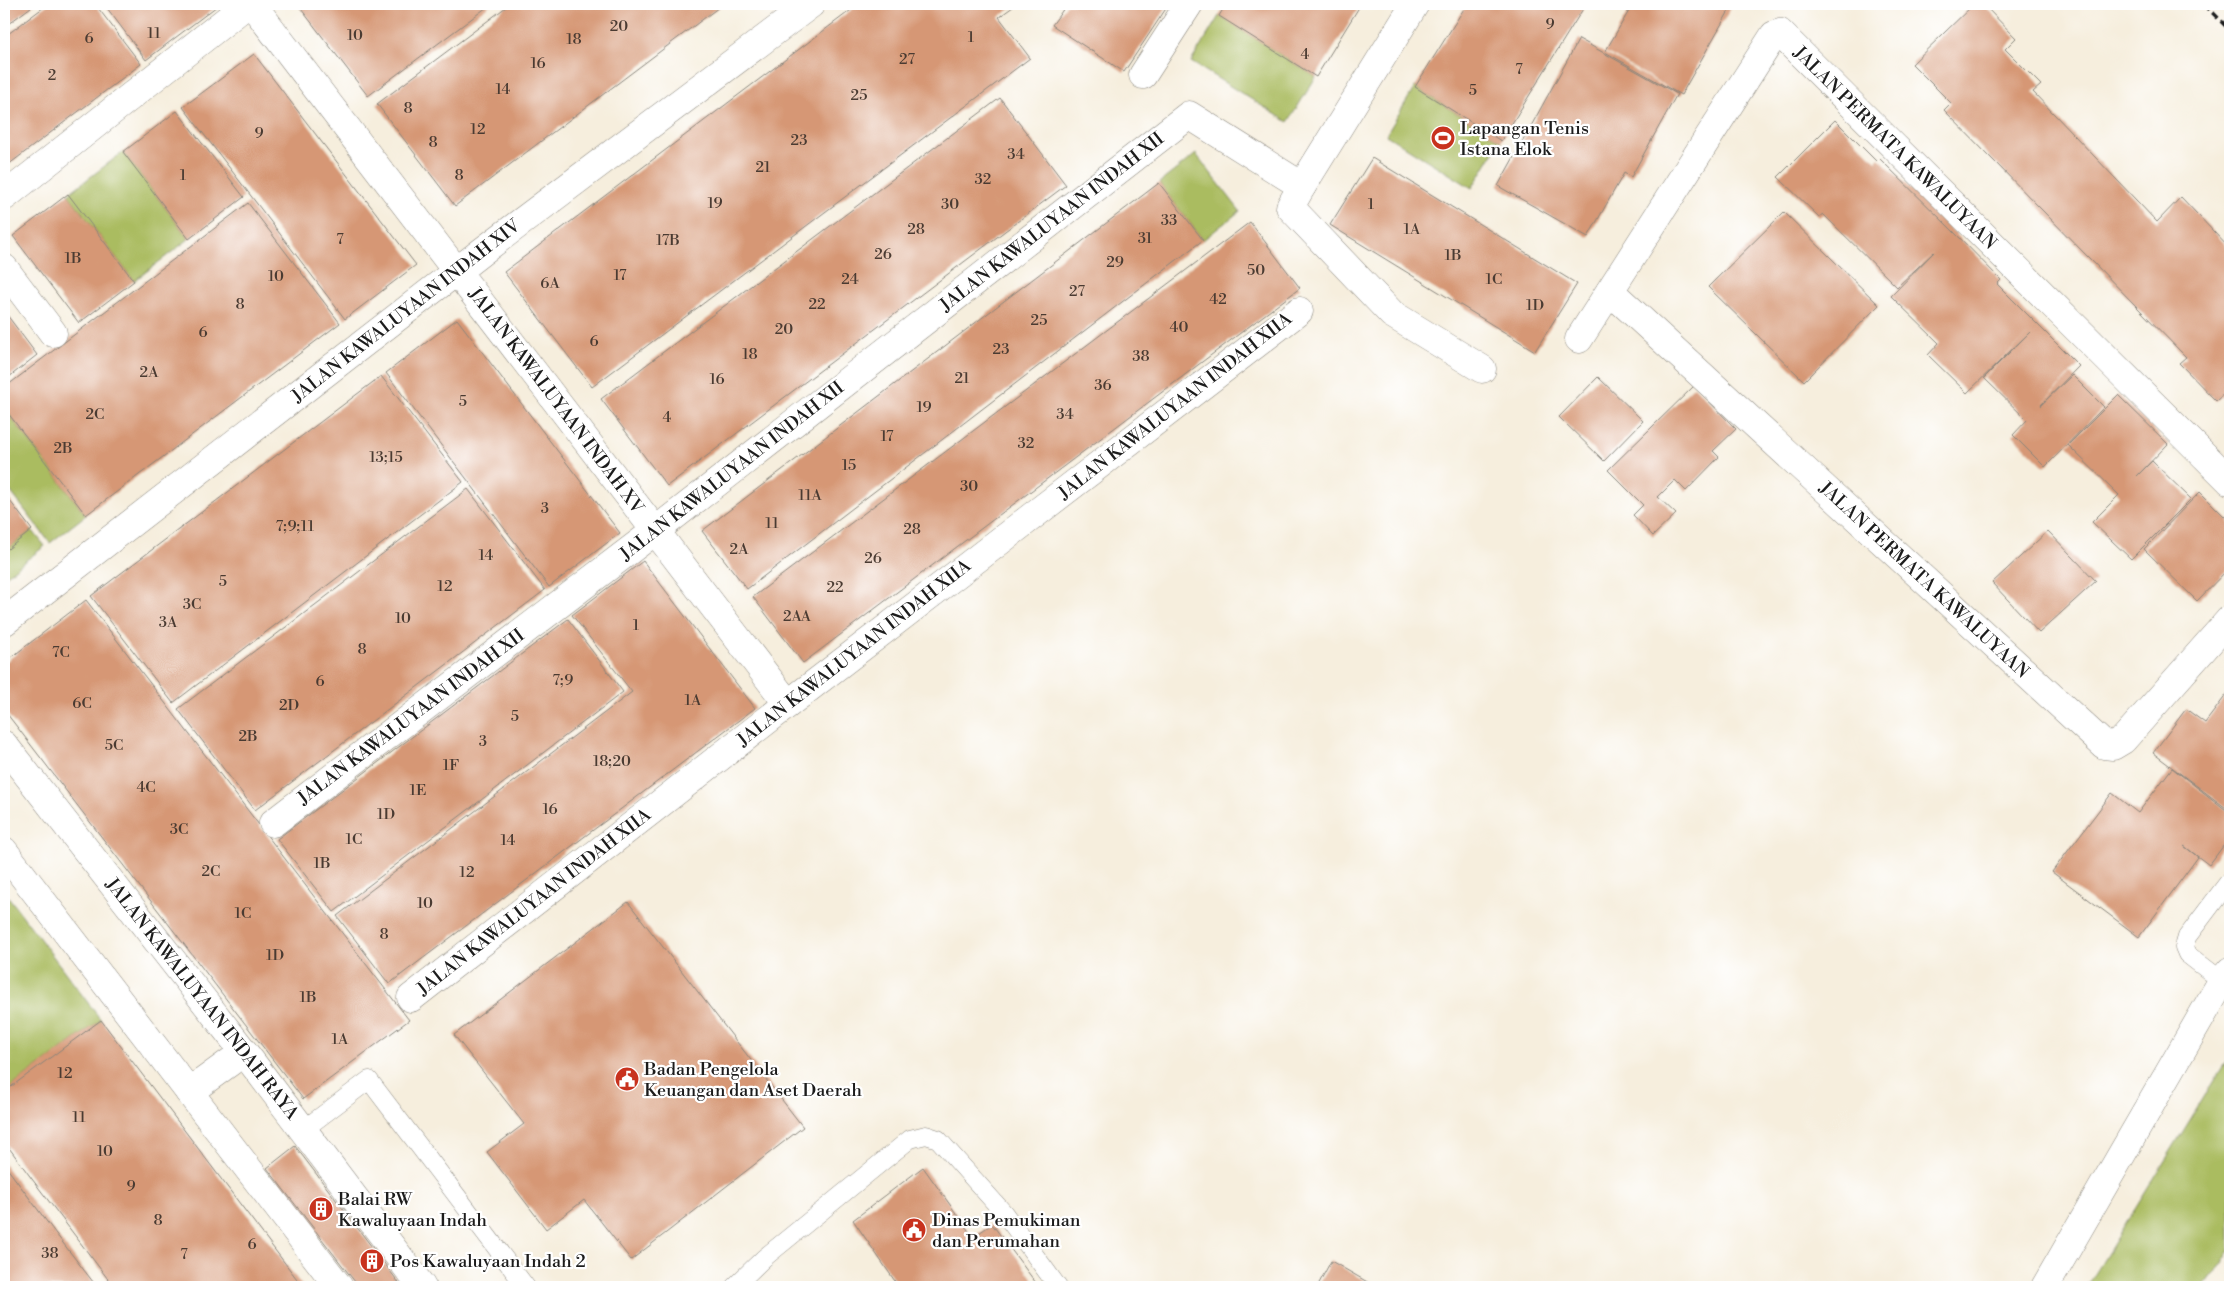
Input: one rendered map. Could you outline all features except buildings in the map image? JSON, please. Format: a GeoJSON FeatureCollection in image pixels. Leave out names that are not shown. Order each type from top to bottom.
{"type":"FeatureCollection","features":[{"type":"Feature","properties":{"kind":"street"},"geometry":{"type":"LineString","coordinates":[[4,197],[248,4]]}},
{"type":"Feature","properties":{"kind":"street","name":"JALAN KAWALUYAAN INDAH XV"},"geometry":{"type":"LineString","coordinates":[[252,4],[788,704]]}},
{"type":"Feature","properties":{"kind":"street","name":"JALAN KAWALUYAAN INDAH XIV"},"geometry":{"type":"LineString","coordinates":[[4,622],[457,272],[811,4]]}},
{"type":"Feature","properties":{"kind":"street"},"geometry":{"type":"LineString","coordinates":[[1143,75],[1189,4]]}},
{"type":"Feature","properties":{"kind":"street"},"geometry":{"type":"LineString","coordinates":[[1415,4],[1290,207],[1392,314],[1482,369]]}},
{"type":"Feature","properties":{"kind":"street","name":"JALAN PERMATA KAWALUYAAN"},"geometry":{"type":"LineString","coordinates":[[1579,339],[1774,35],[1780,33],[2230,481]]}},
{"type":"Feature","properties":{"kind":"street","name":"JALAN KAWALUYAAN INDAH XII"},"geometry":{"type":"LineString","coordinates":[[272,823],[655,531],[1189,115],[1302,186]]}},
{"type":"Feature","properties":{"kind":"street"},"geometry":{"type":"LineString","coordinates":[[4,268],[53,333]]}},
{"type":"Feature","properties":{"kind":"street","name":"JALAN PERMATA KAWALUYAAN"},"geometry":{"type":"LineString","coordinates":[[1610,291],[2104,745],[2113,746],[2123,740],[2230,619]]}},
{"type":"Feature","properties":{"kind":"street","name":"JALAN KAWALUYAAN INDAH XIIA"},"geometry":{"type":"LineString","coordinates":[[411,998],[788,704],[1299,311]]}},
{"type":"Feature","properties":{"kind":"street","name":"JALAN KAWALUYAAN INDAH RAYA"},"geometry":{"type":"LineString","coordinates":[[4,746],[244,1052],[422,1287]]}},
{"type":"Feature","properties":{"kind":"street"},"geometry":{"type":"LineString","coordinates":[[4,851],[339,1287]]}},
{"type":"Feature","properties":{"kind":"street"},"geometry":{"type":"LineString","coordinates":[[2045,1287],[2226,976]]}},
{"type":"Feature","properties":{"kind":"street"},"geometry":{"type":"LineString","coordinates":[[189,1092],[244,1052]]}},
{"type":"Feature","properties":{"kind":"lane"},"geometry":{"type":"LineString","coordinates":[[2226,976],[2187,954],[2184,946],[2186,937],[2230,880]]}},
{"type":"Feature","properties":{"kind":"lane"},"geometry":{"type":"LineString","coordinates":[[303,1130],[369,1080],[526,1287]]}},
{"type":"Feature","properties":{"kind":"lane"},"geometry":{"type":"LineString","coordinates":[[734,1287],[764,1258],[910,1139],[926,1135],[938,1139],[1004,1213],[1058,1287]]}},
{"type":"Feature","properties":{"kind":"green space"},"geometry":{"type":"Polygon","coordinates":[[[1219,16],[1316,77],[1288,122],[1191,62],[1219,16]]]}},
{"type":"Feature","properties":{"kind":"green space","name":"Lapangan Tenis Istana Elok"},"geometry":{"type":"Polygon","coordinates":[[[1415,87],[1501,141],[1472,188],[1386,135],[1415,87]]]}},
{"type":"Feature","properties":{"kind":"green space"},"geometry":{"type":"Polygon","coordinates":[[[123,152],[189,239],[134,281],[68,194],[123,152]]]}},
{"type":"Feature","properties":{"kind":"green space"},"geometry":{"type":"Polygon","coordinates":[[[1196,154],[1240,211],[1203,240],[1159,183],[1196,154]]]}},
{"type":"Feature","properties":{"kind":"green space"},"geometry":{"type":"Polygon","coordinates":[[[4,408],[86,515],[50,543],[4,483],[4,408]]]}},
{"type":"Feature","properties":{"kind":"green space"},"geometry":{"type":"Polygon","coordinates":[[[32,530],[45,546],[4,577],[4,552],[32,530]]]}},
{"type":"Feature","properties":{"kind":"green space"},"geometry":{"type":"Polygon","coordinates":[[[4,891],[101,1020],[4,1092],[4,891]]]}},
{"type":"Feature","properties":{"kind":"green space"},"geometry":{"type":"Polygon","coordinates":[[[2230,1055],[2230,1252],[2204,1287],[2087,1287],[2230,1055]]]}},
{"type":"Feature","properties":{"kind":"railway"},"geometry":{"type":"LineString","coordinates":[[2204,4],[2230,30]]}},
{"type":"Feature","properties":{"kind":"place","name":"Lapangan Tenis Istana Elok"},"geometry":{"type":"Point","coordinates":[1443,138]}},
{"type":"Feature","properties":{"kind":"place","name":"Badan Pengelola Keuangan dan Aset Daerah"},"geometry":{"type":"Point","coordinates":[627,1079]}},
{"type":"Feature","properties":{"kind":"place","name":"Balai RW Kawaluyaan Indah"},"geometry":{"type":"Point","coordinates":[321,1209]}},
{"type":"Feature","properties":{"kind":"place","name":"Dinas Pemukiman dan Perumahan"},"geometry":{"type":"Point","coordinates":[914,1230]}},
{"type":"Feature","properties":{"kind":"place","name":"Pos Kawaluyaan Indah 2"},"geometry":{"type":"Point","coordinates":[372,1261]}}]}
